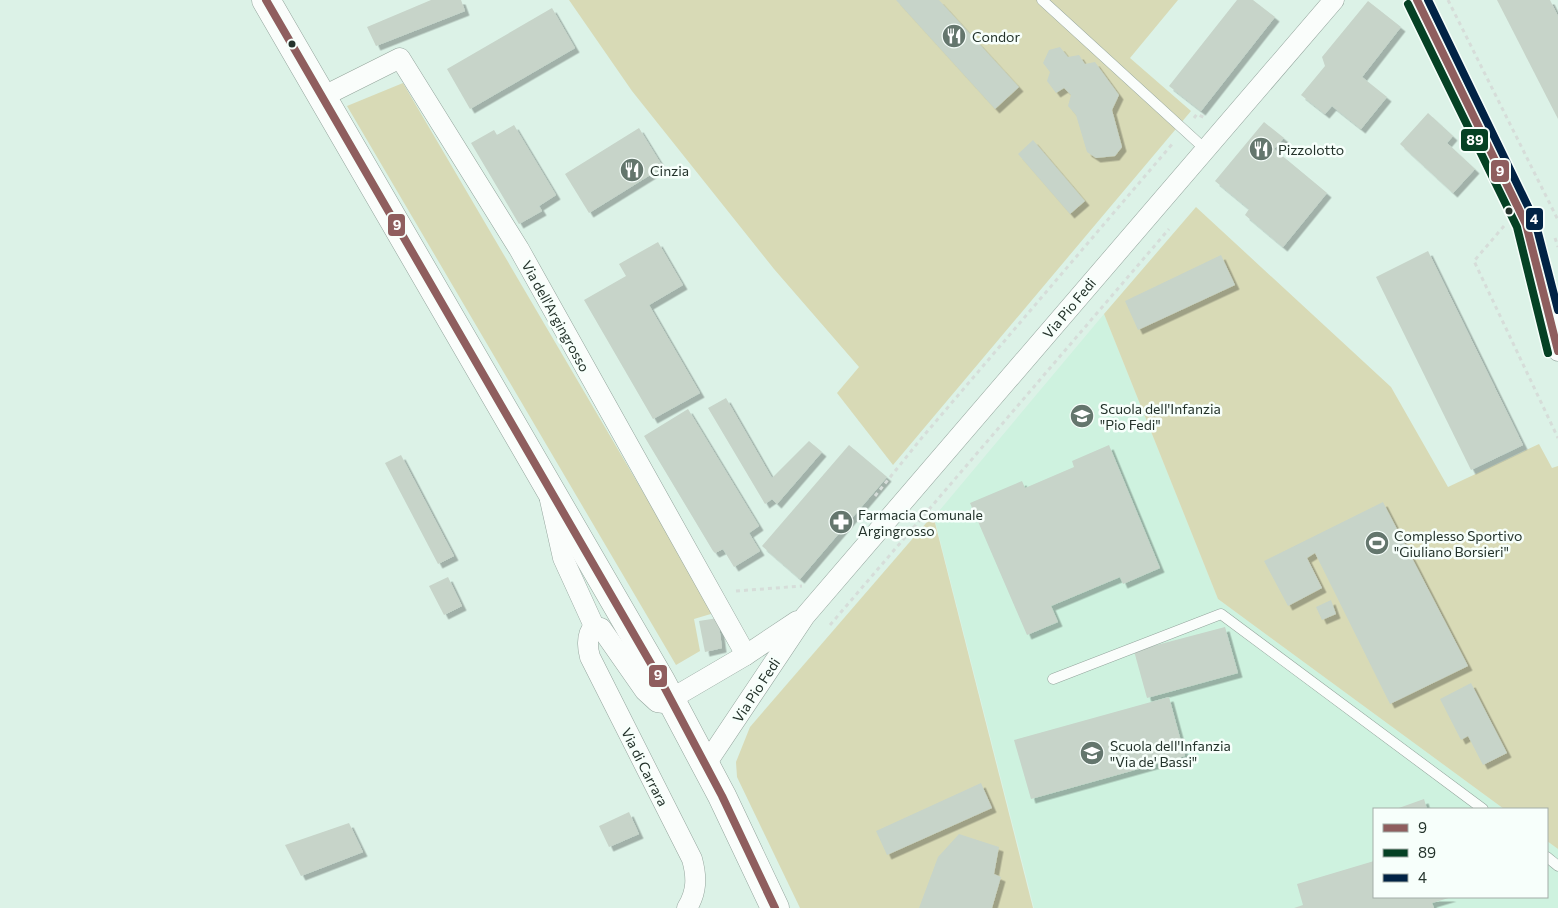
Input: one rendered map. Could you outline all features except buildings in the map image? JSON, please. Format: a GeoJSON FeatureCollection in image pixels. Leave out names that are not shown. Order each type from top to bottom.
{"type":"FeatureCollection","features":[{"type":"Feature","properties":{"kind":"street"},"geometry":{"type":"LineString","coordinates":[[266,0],[671,699],[706,764],[775,908]]}},
{"type":"Feature","properties":{"kind":"street","name":"Via Pio Fedi"},"geometry":{"type":"LineString","coordinates":[[706,764],[805,616],[1334,0]]}},
{"type":"Feature","properties":{"kind":"street"},"geometry":{"type":"LineString","coordinates":[[1417,0],[1526,224],[1558,351]]}},
{"type":"Feature","properties":{"kind":"street","name":"Via dell'Argingrosso"},"geometry":{"type":"LineString","coordinates":[[322,97],[400,58],[519,249],[746,654]]}},
{"type":"Feature","properties":{"kind":"street"},"geometry":{"type":"LineString","coordinates":[[546,485],[563,558],[594,626],[600,628],[614,644],[654,700],[664,703],[671,699]]}},
{"type":"Feature","properties":{"kind":"street","name":"Via Pio Fedi"},"geometry":{"type":"LineString","coordinates":[[671,699],[805,616]]}},
{"type":"Feature","properties":{"kind":"street","name":"Via di Carrara"},"geometry":{"type":"LineString","coordinates":[[594,626],[589,632],[590,657],[692,859],[696,874],[696,888],[687,908]]}},
{"type":"Feature","properties":{"kind":"lane"},"geometry":{"type":"LineString","coordinates":[[1042,0],[1205,149]]}},
{"type":"Feature","properties":{"kind":"lane"},"geometry":{"type":"LineString","coordinates":[[1053,679],[1221,614],[1482,808]]}},
{"type":"Feature","properties":{"kind":"lane"},"geometry":{"type":"LineString","coordinates":[[1548,858],[1558,866]]}},
{"type":"Feature","properties":{"kind":"path"},"geometry":{"type":"LineString","coordinates":[[1448,0],[1558,220]]}},
{"type":"Feature","properties":{"kind":"path"},"geometry":{"type":"LineString","coordinates":[[1191,121],[1197,114],[1212,122]]}},
{"type":"Feature","properties":{"kind":"path"},"geometry":{"type":"LineString","coordinates":[[871,502],[920,440],[1180,134]]}},
{"type":"Feature","properties":{"kind":"path"},"geometry":{"type":"LineString","coordinates":[[1508,222],[1474,261],[1558,438]]}},
{"type":"Feature","properties":{"kind":"path"},"geometry":{"type":"LineString","coordinates":[[827,628],[1172,226]]}},
{"type":"Feature","properties":{"kind":"path"},"geometry":{"type":"LineString","coordinates":[[736,591],[804,586]]}},
{"type":"Feature","properties":{"kind":"shaded area"},"geometry":{"type":"Polygon","coordinates":[[[569,0],[1178,0],[1130,58],[1191,111],[893,465],[837,393],[859,367],[774,269],[632,91],[569,0]]]}},
{"type":"Feature","properties":{"kind":"shaded area"},"geometry":{"type":"Polygon","coordinates":[[[403,83],[714,613],[694,619],[700,651],[676,665],[347,106],[403,83]]]}},
{"type":"Feature","properties":{"kind":"shaded area","name":"Complesso Sportivo \"Giuliano Borsieri\""},"geometry":{"type":"Polygon","coordinates":[[[1196,207],[1391,387],[1448,487],[1539,444],[1552,468],[1558,466],[1558,849],[1548,842],[1548,808],[1503,808],[1218,599],[1104,314],[1196,207]]]}},
{"type":"Feature","properties":{"kind":"shaded area"},"geometry":{"type":"Polygon","coordinates":[[[1104,314],[1218,599],[1503,808],[1373,808],[1373,898],[1548,898],[1548,842],[1558,849],[1558,908],[1034,908],[934,517],[1104,314]]]}},
{"type":"Feature","properties":{"kind":"shaded area"},"geometry":{"type":"Polygon","coordinates":[[[933,515],[1033,908],[800,908],[737,777],[736,762],[750,727],[933,515]]]}},
{"type":"Feature","properties":{"kind":"transit line","name":"9"},"geometry":{"type":"LineString","coordinates":[[266,0],[661,681],[722,796],[775,908]]}},
{"type":"Feature","properties":{"kind":"transit line","name":"9"},"geometry":{"type":"LineString","coordinates":[[1417,0],[1526,224],[1558,351]]}},
{"type":"Feature","properties":{"kind":"transit line","name":"4"},"geometry":{"type":"LineString","coordinates":[[1428,0],[1535,221],[1558,310]]}},
{"type":"Feature","properties":{"kind":"transit line","name":"89"},"geometry":{"type":"LineString","coordinates":[[1408,4],[1517,227],[1548,353]]}},
{"type":"Feature","properties":{"kind":"place","name":"Condor"},"geometry":{"type":"Point","coordinates":[954,36]}},
{"type":"Feature","properties":{"kind":"place","name":"Pizzolotto"},"geometry":{"type":"Point","coordinates":[1261,149]}},
{"type":"Feature","properties":{"kind":"place","name":"Cinzia"},"geometry":{"type":"Point","coordinates":[632,170]}},
{"type":"Feature","properties":{"kind":"place","name":"Scuola dell'Infanzia \"Pio Fedi\""},"geometry":{"type":"Point","coordinates":[1082,416]}},
{"type":"Feature","properties":{"kind":"place","name":"Farmacia Comunale Argingrosso"},"geometry":{"type":"Point","coordinates":[841,522]}},
{"type":"Feature","properties":{"kind":"place","name":"Complesso Sportivo \"Giuliano Borsieri\""},"geometry":{"type":"Point","coordinates":[1377,543]}},
{"type":"Feature","properties":{"kind":"place","name":"Scuola dell'Infanzia \"Via de' Bassi\""},"geometry":{"type":"Point","coordinates":[1092,753]}}]}
